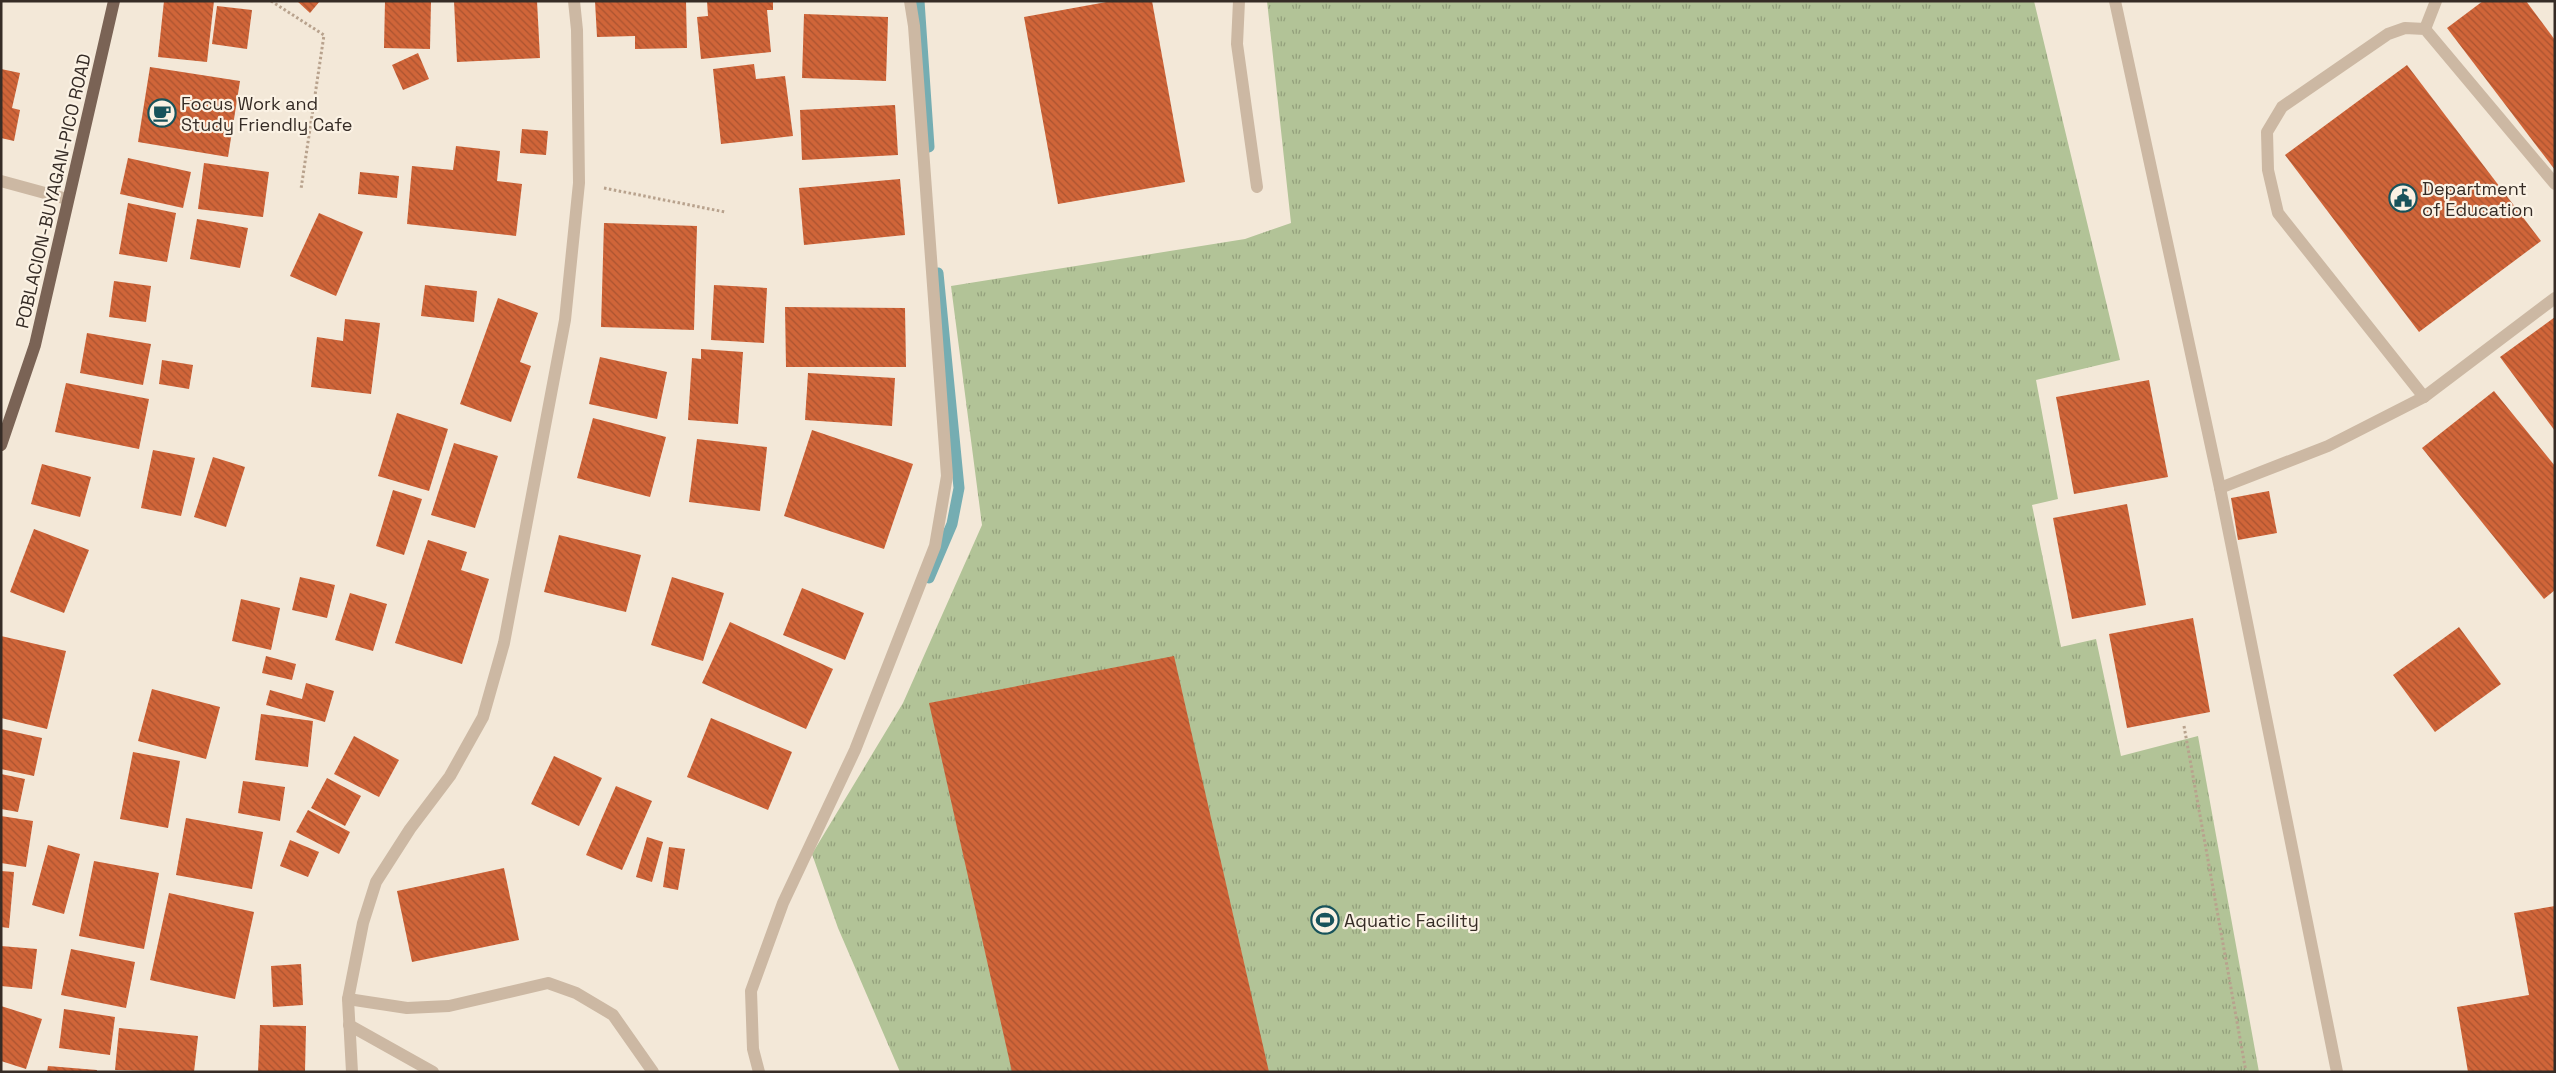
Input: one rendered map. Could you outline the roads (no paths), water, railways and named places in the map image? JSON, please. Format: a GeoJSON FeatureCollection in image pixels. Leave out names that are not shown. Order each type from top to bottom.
{"type":"FeatureCollection","features":[{"type":"Feature","properties":{"kind":"main road","name":"POBLACION-BUYAGAN-PICO ROAD"},"geometry":{"type":"LineString","coordinates":[[1,445],[35,345],[67,199],[101,65],[114,1]]}},
{"type":"Feature","properties":{"kind":"street"},"geometry":{"type":"LineString","coordinates":[[352,1072],[348,999],[363,923],[376,882],[410,828],[450,776],[483,717],[504,643],[565,320],[579,183],[577,30],[574,1]]}},
{"type":"Feature","properties":{"kind":"street"},"geometry":{"type":"LineString","coordinates":[[759,1072],[753,1048],[751,991],[783,903],[855,750],[936,546],[947,476],[914,26],[910,1]]}},
{"type":"Feature","properties":{"kind":"street"},"geometry":{"type":"LineString","coordinates":[[1239,1],[1237,44],[1257,187]]}},
{"type":"Feature","properties":{"kind":"street"},"geometry":{"type":"LineString","coordinates":[[2115,1],[2220,488],[2337,1072]]}},
{"type":"Feature","properties":{"kind":"street"},"geometry":{"type":"LineString","coordinates":[[2425,29],[2436,1]]}},
{"type":"Feature","properties":{"kind":"street"},"geometry":{"type":"LineString","coordinates":[[2424,397],[2278,213],[2268,170],[2267,132],[2282,107],[2388,34],[2405,28],[2425,29],[2555,184]]}},
{"type":"Feature","properties":{"kind":"street"},"geometry":{"type":"LineString","coordinates":[[1,181],[67,199]]}},
{"type":"Feature","properties":{"kind":"street"},"geometry":{"type":"LineString","coordinates":[[2220,488],[2328,446],[2424,397],[2555,298]]}},
{"type":"Feature","properties":{"kind":"street"},"geometry":{"type":"LineString","coordinates":[[348,999],[407,1008],[449,1006],[548,983],[576,993],[613,1015],[653,1072]]}},
{"type":"Feature","properties":{"kind":"street"},"geometry":{"type":"LineString","coordinates":[[349,1025],[433,1072]]}},
{"type":"Feature","properties":{"kind":"waterway"},"geometry":{"type":"LineString","coordinates":[[919,1],[929,147]]}},
{"type":"Feature","properties":{"kind":"waterway"},"geometry":{"type":"LineString","coordinates":[[929,578],[952,524],[959,488],[938,273]]}},
{"type":"Feature","properties":{"kind":"place","name":"Focus Work and Study Friendly Cafe"},"geometry":{"type":"Point","coordinates":[162,113]}},
{"type":"Feature","properties":{"kind":"place","name":"Department of Education"},"geometry":{"type":"Point","coordinates":[2403,198]}},
{"type":"Feature","properties":{"kind":"place","name":"Aquatic Facility"},"geometry":{"type":"Point","coordinates":[1325,920]}}]}
